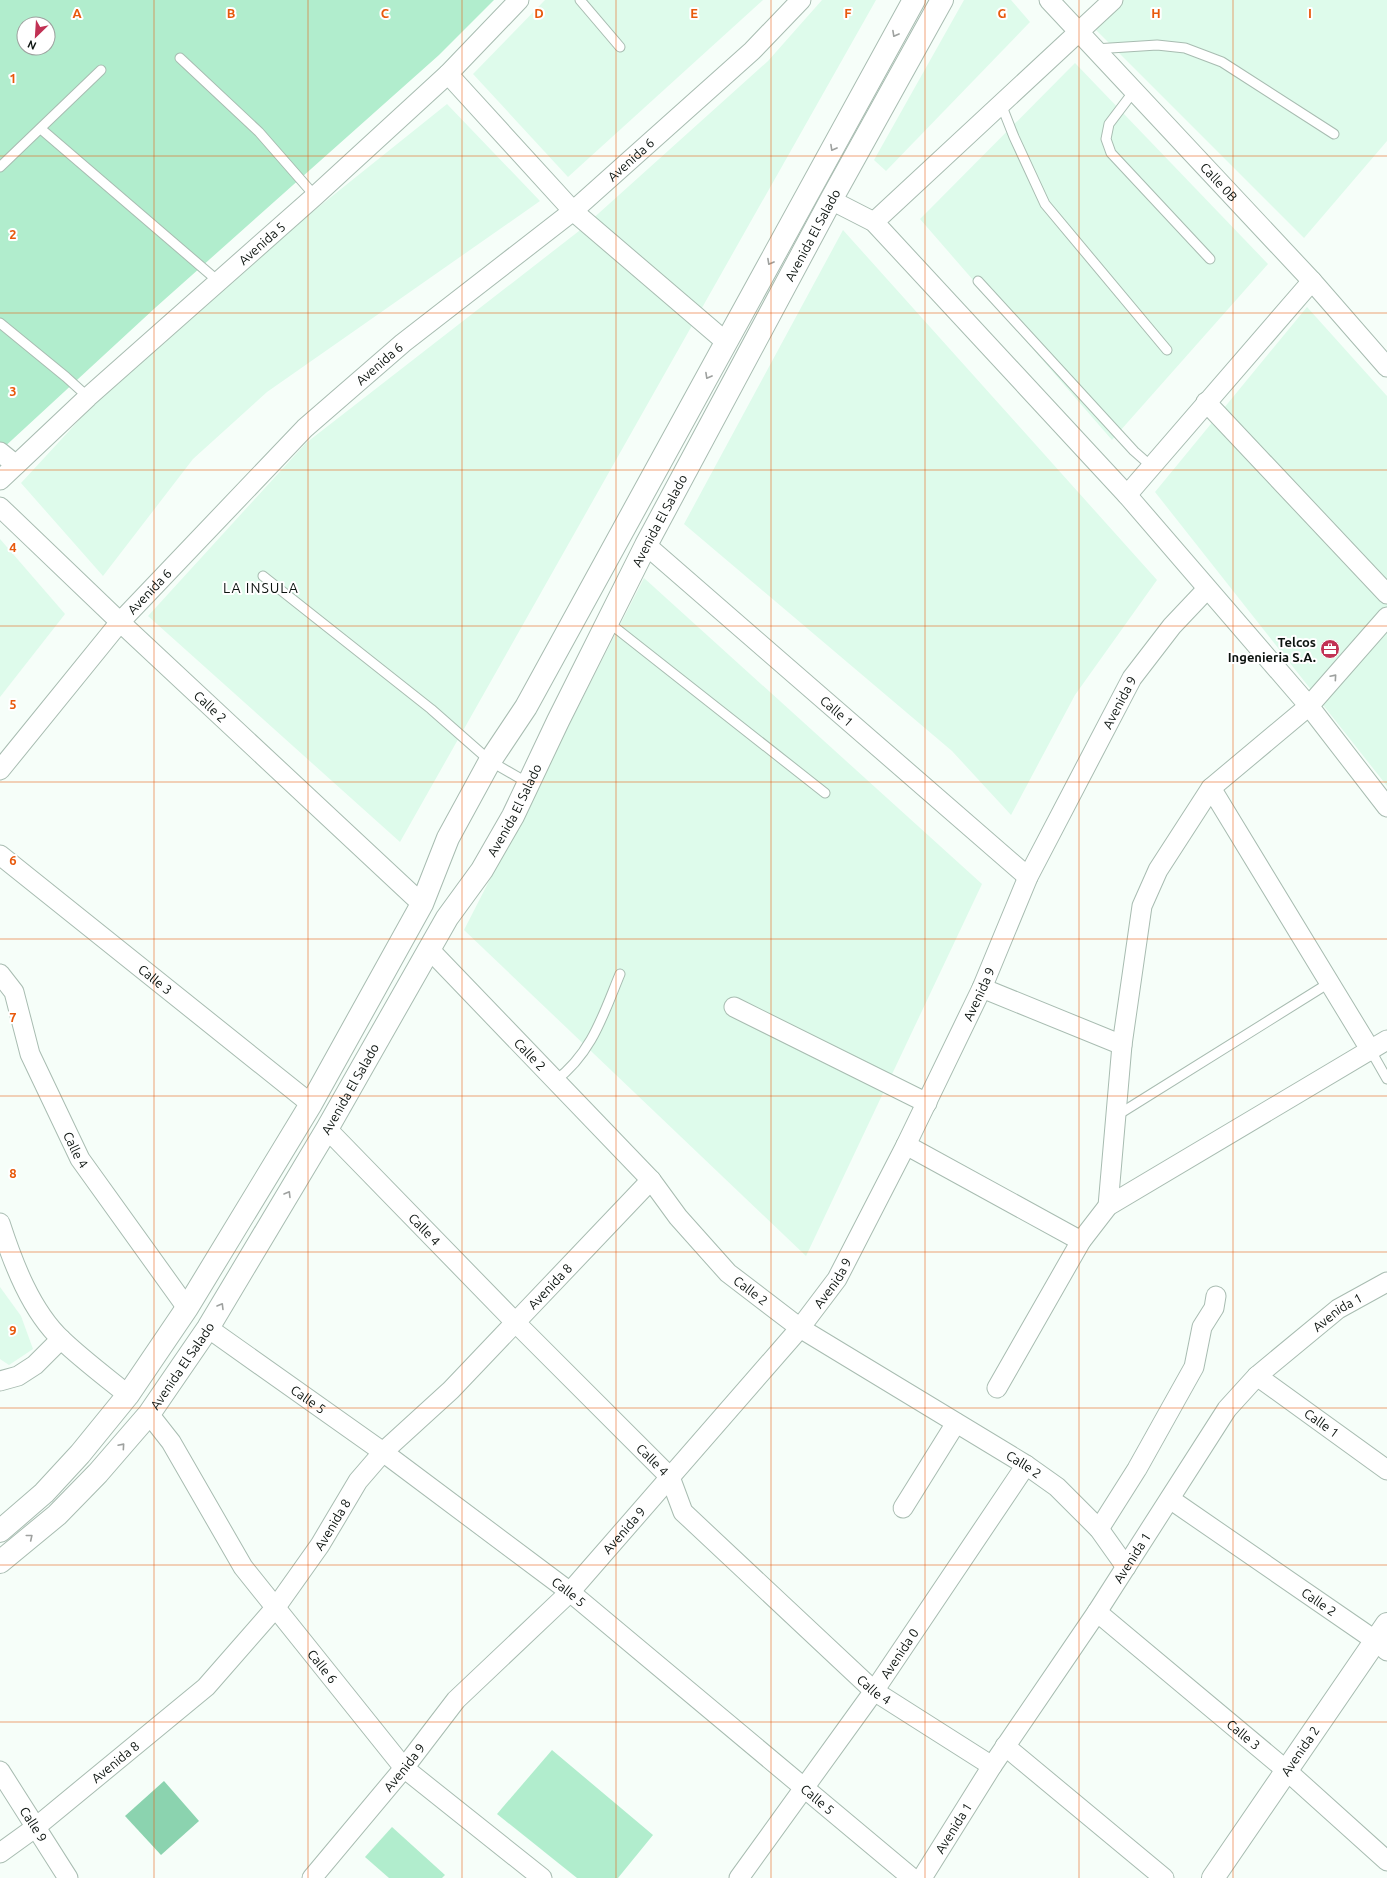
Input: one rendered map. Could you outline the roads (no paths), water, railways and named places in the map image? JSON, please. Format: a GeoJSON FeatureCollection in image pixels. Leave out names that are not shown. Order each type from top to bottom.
{"type":"FeatureCollection","features":[{"type":"Feature","properties":{"kind":"main road","name":"Avenida El Salado"},"geometry":{"type":"LineString","coordinates":[[0,1531],[44,1493],[80,1454],[128,1395],[187,1308],[310,1104],[422,904],[448,838],[490,761],[526,707],[914,0]]}},
{"type":"Feature","properties":{"kind":"main road","name":"Avenida El Salado"},"geometry":{"type":"LineString","coordinates":[[0,1562],[58,1515],[98,1473],[149,1414],[208,1328],[327,1129],[447,918],[482,870],[513,816],[646,545],[831,200],[942,0]]}},
{"type":"Feature","properties":{"kind":"main road","name":"Avenida 2"},"geometry":{"type":"LineString","coordinates":[[1213,1878],[1286,1770],[1383,1639]]}},
{"type":"Feature","properties":{"kind":"street","name":"Avenida 5"},"geometry":{"type":"LineString","coordinates":[[0,480],[88,397],[315,196],[448,74],[519,0]]}},
{"type":"Feature","properties":{"kind":"street","name":"Avenida 6"},"geometry":{"type":"LineString","coordinates":[[0,770],[120,622],[304,428],[403,343],[573,211],[752,51],[801,0]]}},
{"type":"Feature","properties":{"kind":"street","name":"Calle 0B"},"geometry":{"type":"LineString","coordinates":[[1049,0],[1312,281],[1387,367]]}},
{"type":"Feature","properties":{"kind":"street"},"geometry":{"type":"LineString","coordinates":[[874,222],[1113,0]]}},
{"type":"Feature","properties":{"kind":"street"},"geometry":{"type":"LineString","coordinates":[[448,74],[573,211],[726,342]]}},
{"type":"Feature","properties":{"kind":"street"},"geometry":{"type":"LineString","coordinates":[[831,200],[874,222],[1127,495],[1309,706],[1387,807]]}},
{"type":"Feature","properties":{"kind":"street"},"geometry":{"type":"LineString","coordinates":[[1127,495],[1312,281]]}},
{"type":"Feature","properties":{"kind":"street"},"geometry":{"type":"LineString","coordinates":[[1206,402],[1387,594]]}},
{"type":"Feature","properties":{"kind":"street"},"geometry":{"type":"LineString","coordinates":[[0,452],[16,465]]}},
{"type":"Feature","properties":{"kind":"street","name":"Calle 2"},"geometry":{"type":"LineString","coordinates":[[0,507],[120,622],[422,904]]}},
{"type":"Feature","properties":{"kind":"street","name":"Calle 1"},"geometry":{"type":"LineString","coordinates":[[646,545],[1028,877]]}},
{"type":"Feature","properties":{"kind":"street","name":"Avenida 9"},"geometry":{"type":"LineString","coordinates":[[312,1878],[404,1768],[456,1700],[570,1592],[800,1328],[837,1279],[906,1146],[982,988],[1028,877],[1132,678],[1172,626],[1207,589]]}},
{"type":"Feature","properties":{"kind":"street"},"geometry":{"type":"LineString","coordinates":[[1108,1206],[1122,1045],[1142,906],[1158,870],[1211,788],[1309,706],[1387,617]]}},
{"type":"Feature","properties":{"kind":"street"},"geometry":{"type":"LineString","coordinates":[[1211,788],[1371,1051]]}},
{"type":"Feature","properties":{"kind":"street","name":"Calle 3"},"geometry":{"type":"LineString","coordinates":[[0,855],[310,1104]]}},
{"type":"Feature","properties":{"kind":"street","name":"Calle 2"},"geometry":{"type":"LineString","coordinates":[[429,950],[651,1180],[678,1218],[728,1273],[800,1328],[1026,1465],[1057,1487],[1099,1529],[1126,1566]]}},
{"type":"Feature","properties":{"kind":"street","name":"Calle 4"},"geometry":{"type":"LineString","coordinates":[[0,974],[14,992],[30,1054],[80,1159],[187,1308]]}},
{"type":"Feature","properties":{"kind":"street"},"geometry":{"type":"LineString","coordinates":[[982,988],[1122,1045]]}},
{"type":"Feature","properties":{"kind":"street"},"geometry":{"type":"LineString","coordinates":[[734,1007],[927,1103]]}},
{"type":"Feature","properties":{"kind":"street"},"geometry":{"type":"LineString","coordinates":[[997,1388],[1081,1240],[1108,1206],[1371,1051],[1387,1040]]}},
{"type":"Feature","properties":{"kind":"street","name":"Calle 4"},"geometry":{"type":"LineString","coordinates":[[327,1129],[515,1322],[670,1477],[684,1512],[874,1691],[992,1766]]}},
{"type":"Feature","properties":{"kind":"street"},"geometry":{"type":"LineString","coordinates":[[906,1146],[1081,1240]]}},
{"type":"Feature","properties":{"kind":"street","name":"Avenida 8"},"geometry":{"type":"LineString","coordinates":[[0,1853],[36,1827],[206,1688],[276,1607],[320,1545],[358,1481],[383,1452],[451,1390],[651,1180]]}},
{"type":"Feature","properties":{"kind":"street"},"geometry":{"type":"LineString","coordinates":[[0,1223],[11,1258],[34,1305],[61,1340],[128,1395]]}},
{"type":"Feature","properties":{"kind":"street","name":"Avenida 1"},"geometry":{"type":"LineString","coordinates":[[922,1878],[1005,1746],[1097,1612],[1227,1409],[1257,1376],[1338,1309],[1387,1282]]}},
{"type":"Feature","properties":{"kind":"street"},"geometry":{"type":"LineString","coordinates":[[1099,1529],[1137,1469],[1194,1367],[1202,1327],[1214,1308],[1216,1296]]}},
{"type":"Feature","properties":{"kind":"street","name":"Calle 5"},"geometry":{"type":"LineString","coordinates":[[208,1328],[383,1452],[570,1592],[804,1786],[912,1878]]}},
{"type":"Feature","properties":{"kind":"street"},"geometry":{"type":"LineString","coordinates":[[0,1381],[18,1376],[35,1365],[61,1340]]}},
{"type":"Feature","properties":{"kind":"street","name":"Calle 1"},"geometry":{"type":"LineString","coordinates":[[1257,1376],[1387,1470]]}},
{"type":"Feature","properties":{"kind":"street","name":"Calle 6"},"geometry":{"type":"LineString","coordinates":[[149,1414],[172,1442],[244,1567],[404,1768],[542,1878]]}},
{"type":"Feature","properties":{"kind":"street"},"geometry":{"type":"LineString","coordinates":[[903,1508],[956,1423]]}},
{"type":"Feature","properties":{"kind":"street","name":"Avenida 0"},"geometry":{"type":"LineString","coordinates":[[739,1878],[874,1691],[1026,1465]]}},
{"type":"Feature","properties":{"kind":"street","name":"Calle 2"},"geometry":{"type":"LineString","coordinates":[[1170,1499],[1383,1639]]}},
{"type":"Feature","properties":{"kind":"street","name":"Calle 3"},"geometry":{"type":"LineString","coordinates":[[1097,1612],[1286,1770],[1387,1861]]}},
{"type":"Feature","properties":{"kind":"street"},"geometry":{"type":"LineString","coordinates":[[1005,1746],[1164,1878]]}},
{"type":"Feature","properties":{"kind":"street","name":"Calle 9"},"geometry":{"type":"LineString","coordinates":[[0,1771],[68,1878]]}},
{"type":"Feature","properties":{"kind":"lane"},"geometry":{"type":"LineString","coordinates":[[580,0],[620,47]]}},
{"type":"Feature","properties":{"kind":"lane"},"geometry":{"type":"LineString","coordinates":[[1095,50],[1157,45],[1184,48],[1222,62],[1334,134]]}},
{"type":"Feature","properties":{"kind":"lane"},"geometry":{"type":"LineString","coordinates":[[180,58],[259,132],[315,196]]}},
{"type":"Feature","properties":{"kind":"lane"},"geometry":{"type":"LineString","coordinates":[[0,167],[101,70]]}},
{"type":"Feature","properties":{"kind":"lane"},"geometry":{"type":"LineString","coordinates":[[1134,91],[1109,124],[1106,139],[1111,153],[1210,259]]}},
{"type":"Feature","properties":{"kind":"lane"},"geometry":{"type":"LineString","coordinates":[[1002,104],[1014,137],[1045,204],[1168,350]]}},
{"type":"Feature","properties":{"kind":"lane"},"geometry":{"type":"LineString","coordinates":[[41,129],[218,281]]}},
{"type":"Feature","properties":{"kind":"lane"},"geometry":{"type":"LineString","coordinates":[[978,281],[1134,451],[1151,466]]}},
{"type":"Feature","properties":{"kind":"lane"},"geometry":{"type":"LineString","coordinates":[[0,323],[88,397]]}},
{"type":"Feature","properties":{"kind":"lane"},"geometry":{"type":"LineString","coordinates":[[263,576],[431,709],[490,761],[528,783]]}},
{"type":"Feature","properties":{"kind":"lane"},"geometry":{"type":"LineString","coordinates":[[608,621],[825,793]]}},
{"type":"Feature","properties":{"kind":"lane"},"geometry":{"type":"LineString","coordinates":[[555,1081],[570,1070],[592,1040],[620,974]]}},
{"type":"Feature","properties":{"kind":"lane"},"geometry":{"type":"LineString","coordinates":[[1116,1116],[1329,983]]}},
{"type":"Feature","properties":{"kind":"lane"},"geometry":{"type":"LineString","coordinates":[[1371,1051],[1387,1079]]}},
{"type":"Feature","properties":{"kind":"place","name":"Telcos Ingenieria S.A."},"geometry":{"type":"Point","coordinates":[1330,649]}},
{"type":"Feature","properties":{"kind":"district","name":"LA INSULA"},"geometry":{"type":"Point","coordinates":[261,588]}}]}
